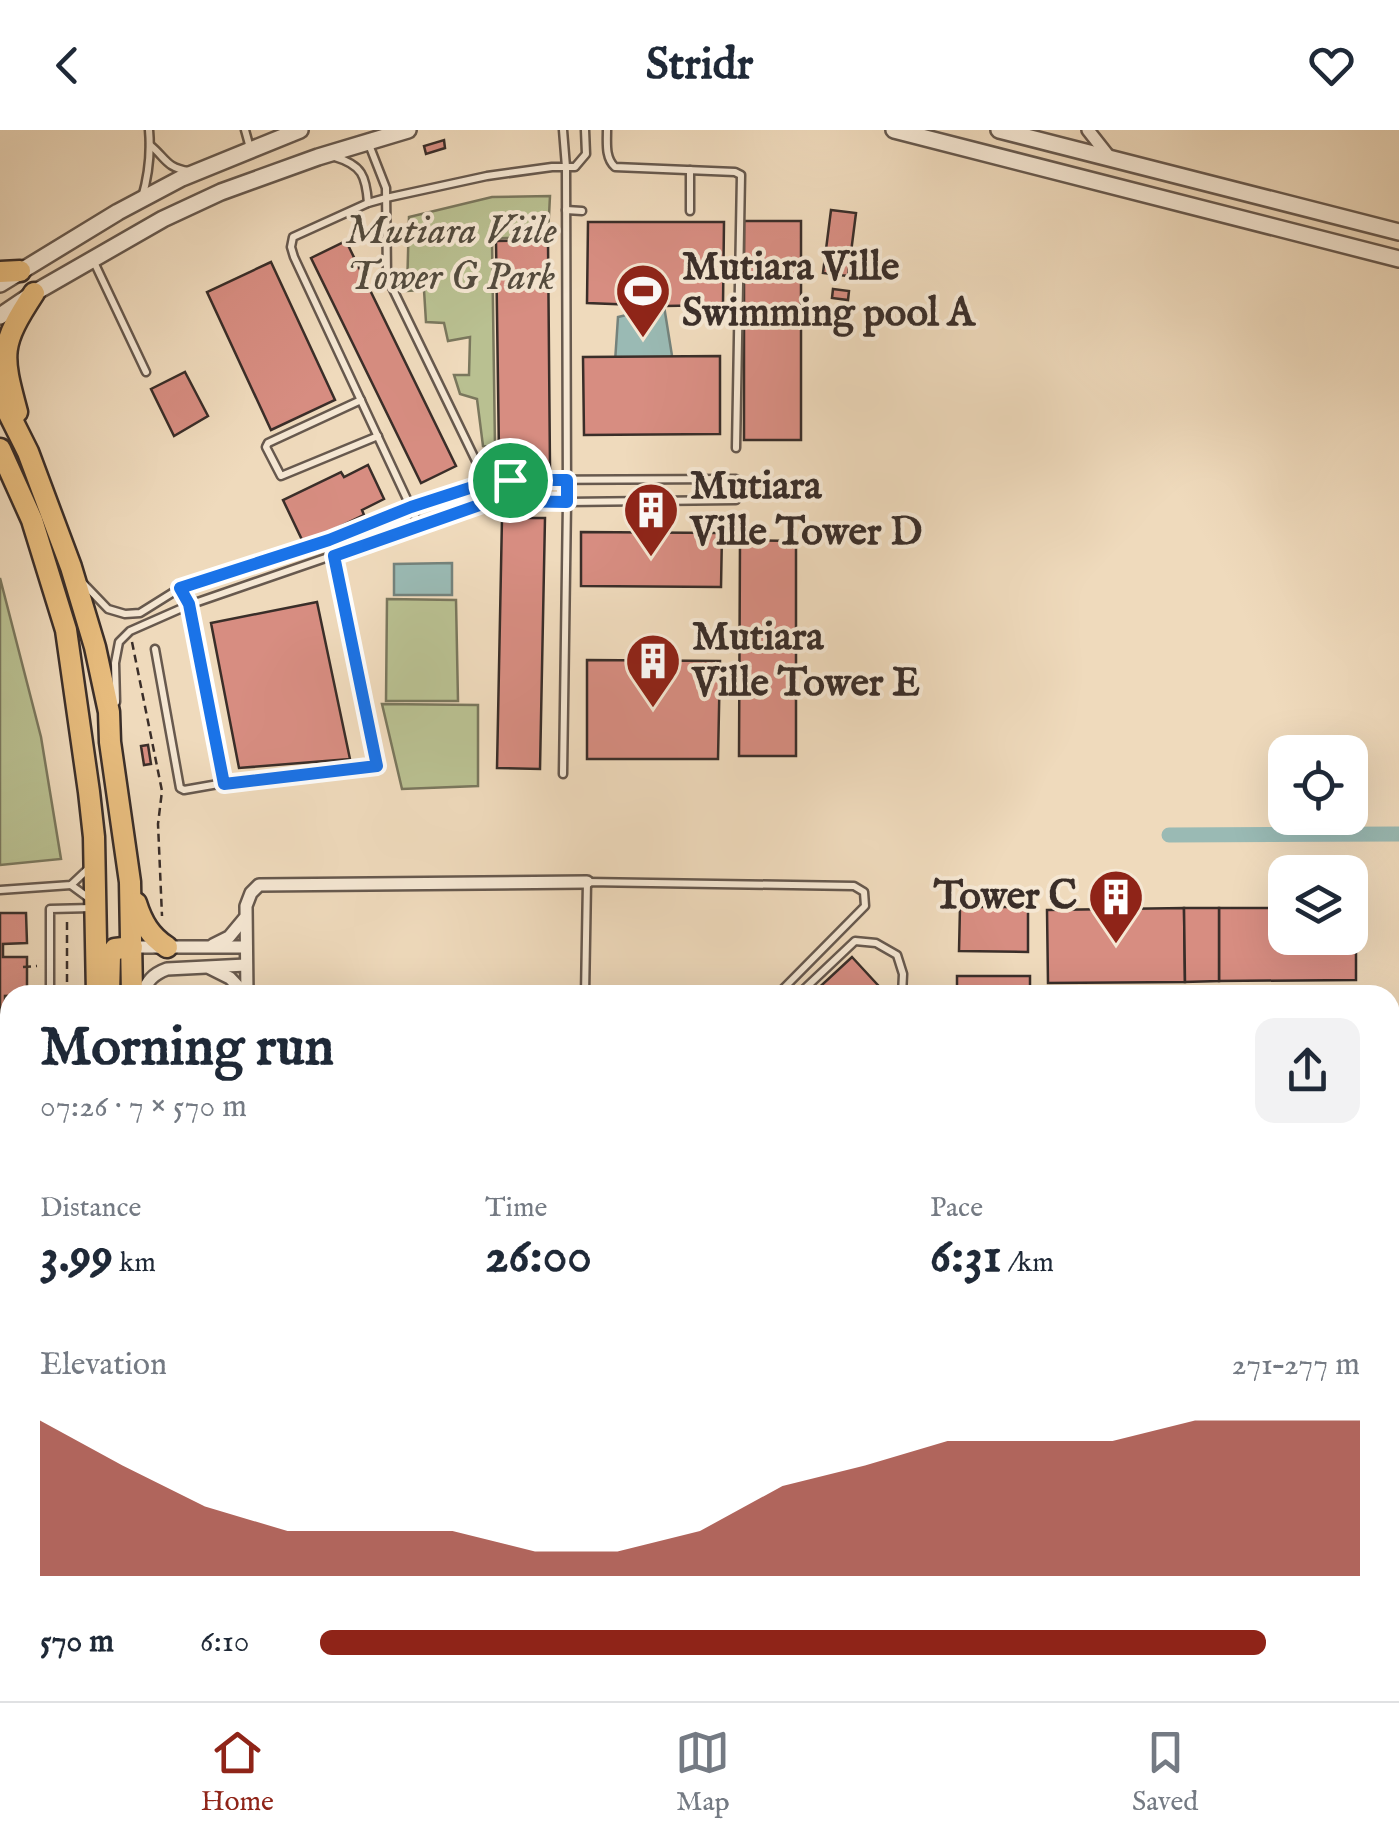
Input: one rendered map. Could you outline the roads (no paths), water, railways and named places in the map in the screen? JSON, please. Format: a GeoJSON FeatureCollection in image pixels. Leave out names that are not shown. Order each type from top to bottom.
{"type":"FeatureCollection","features":[{"type":"Feature","properties":{"kind":"main road"},"geometry":{"type":"LineString","coordinates":[[34,294],[6,340],[4,364],[28,452],[95,647],[109,712],[130,882],[132,985]]}},
{"type":"Feature","properties":{"kind":"main road"},"geometry":{"type":"LineString","coordinates":[[0,396],[28,452]]}},
{"type":"Feature","properties":{"kind":"main road"},"geometry":{"type":"LineString","coordinates":[[0,449],[32,520],[66,630],[90,792],[97,985]]}},
{"type":"Feature","properties":{"kind":"main road"},"geometry":{"type":"LineString","coordinates":[[130,882],[146,927],[167,946]]}},
{"type":"Feature","properties":{"kind":"main road"},"geometry":{"type":"LineString","coordinates":[[110,985],[110,956],[114,950],[132,947]]}},
{"type":"Feature","properties":{"kind":"street"},"geometry":{"type":"LineString","coordinates":[[0,284],[10,272],[142,199],[196,172],[300,130]]}},
{"type":"Feature","properties":{"kind":"street"},"geometry":{"type":"LineString","coordinates":[[0,316],[164,219],[221,192],[324,154],[408,130]]}},
{"type":"Feature","properties":{"kind":"street"},"geometry":{"type":"LineString","coordinates":[[894,130],[1399,260]]}},
{"type":"Feature","properties":{"kind":"street"},"geometry":{"type":"LineString","coordinates":[[998,130],[1399,232]]}},
{"type":"Feature","properties":{"kind":"street"},"geometry":{"type":"LineString","coordinates":[[1088,130],[1111,160]]}},
{"type":"Feature","properties":{"kind":"street"},"geometry":{"type":"LineString","coordinates":[[247,985],[246,906],[250,893],[259,886],[587,882]]}},
{"type":"Feature","properties":{"kind":"street"},"geometry":{"type":"LineString","coordinates":[[203,946],[229,937],[246,916]]}},
{"type":"Feature","properties":{"kind":"street"},"geometry":{"type":"LineString","coordinates":[[132,947],[246,948]]}},
{"type":"Feature","properties":{"kind":"street"},"geometry":{"type":"LineString","coordinates":[[146,985],[157,972],[167,969],[246,965]]}},
{"type":"Feature","properties":{"kind":"street"},"geometry":{"type":"LineString","coordinates":[[198,967],[212,969],[237,985]]}},
{"type":"Feature","properties":{"kind":"lane"},"geometry":{"type":"LineString","coordinates":[[142,199],[147,180],[149,130]]}},
{"type":"Feature","properties":{"kind":"lane"},"geometry":{"type":"LineString","coordinates":[[245,130],[250,150]]}},
{"type":"Feature","properties":{"kind":"lane"},"geometry":{"type":"LineString","coordinates":[[563,130],[567,480],[564,774]]}},
{"type":"Feature","properties":{"kind":"lane"},"geometry":{"type":"LineString","coordinates":[[420,527],[290,247],[293,237],[386,198],[487,176],[575,167],[586,154],[585,130]]}},
{"type":"Feature","properties":{"kind":"lane"},"geometry":{"type":"LineString","coordinates":[[609,133],[609,162],[615,167],[741,175],[736,448]]}},
{"type":"Feature","properties":{"kind":"lane"},"geometry":{"type":"LineString","coordinates":[[368,141],[386,188],[387,276],[478,466],[507,480]]}},
{"type":"Feature","properties":{"kind":"lane"},"geometry":{"type":"LineString","coordinates":[[150,145],[172,168],[196,172]]}},
{"type":"Feature","properties":{"kind":"lane"},"geometry":{"type":"LineString","coordinates":[[324,154],[349,161],[360,170],[367,183],[368,203]]}},
{"type":"Feature","properties":{"kind":"lane"},"geometry":{"type":"LineString","coordinates":[[690,170],[690,211]]}},
{"type":"Feature","properties":{"kind":"lane"},"geometry":{"type":"LineString","coordinates":[[566,210],[582,211]]}},
{"type":"Feature","properties":{"kind":"lane"},"geometry":{"type":"LineString","coordinates":[[93,261],[146,372]]}},
{"type":"Feature","properties":{"kind":"lane"},"geometry":{"type":"LineString","coordinates":[[361,400],[268,442],[266,448],[282,476],[378,436]]}},
{"type":"Feature","properties":{"kind":"lane"},"geometry":{"type":"LineString","coordinates":[[58,534],[83,582],[108,609],[140,613],[180,588],[329,540],[492,477],[736,480]]}},
{"type":"Feature","properties":{"kind":"lane"},"geometry":{"type":"LineString","coordinates":[[110,742],[117,715],[114,663],[118,642],[130,631],[189,604],[485,503],[498,506],[509,490],[507,480]]}},
{"type":"Feature","properties":{"kind":"lane"},"geometry":{"type":"LineString","coordinates":[[482,484],[480,495],[485,503]]}},
{"type":"Feature","properties":{"kind":"lane"},"geometry":{"type":"LineString","coordinates":[[505,501],[736,500]]}},
{"type":"Feature","properties":{"kind":"lane"},"geometry":{"type":"LineString","coordinates":[[156,649],[180,788],[377,766],[329,540]]}},
{"type":"Feature","properties":{"kind":"lane"},"geometry":{"type":"LineString","coordinates":[[180,588],[189,604],[224,784]]}},
{"type":"Feature","properties":{"kind":"lane"},"geometry":{"type":"LineString","coordinates":[[0,890],[71,885],[94,860]]}},
{"type":"Feature","properties":{"kind":"lane"},"geometry":{"type":"LineString","coordinates":[[585,985],[587,882],[854,886],[864,892],[865,906],[788,985]]}},
{"type":"Feature","properties":{"kind":"lane"},"geometry":{"type":"LineString","coordinates":[[71,885],[95,906]]}},
{"type":"Feature","properties":{"kind":"lane"},"geometry":{"type":"LineString","coordinates":[[50,985],[50,909],[95,906]]}},
{"type":"Feature","properties":{"kind":"lane"},"geometry":{"type":"LineString","coordinates":[[809,985],[855,941],[876,943],[898,954],[902,985]]}},
{"type":"Feature","properties":{"kind":"water","name":"Mutiara Ville Swimming pool A"},"geometry":{"type":"Polygon","coordinates":[[[664,306],[674,368],[615,362],[618,317],[664,306]]]}},
{"type":"Feature","properties":{"kind":"water"},"geometry":{"type":"Polygon","coordinates":[[[452,563],[452,595],[394,595],[394,564],[452,563]]]}},
{"type":"Feature","properties":{"kind":"waterway"},"geometry":{"type":"LineString","coordinates":[[1169,835],[1399,834]]}},
{"type":"Feature","properties":{"kind":"place","name":"Mutiara Ville Swimming pool A"},"geometry":{"type":"Point","coordinates":[643,340]}},
{"type":"Feature","properties":{"kind":"place","name":"Mutiara Ville Tower D"},"geometry":{"type":"Point","coordinates":[651,559]}},
{"type":"Feature","properties":{"kind":"place","name":"Mutiara Ville Tower E"},"geometry":{"type":"Point","coordinates":[653,710]}},
{"type":"Feature","properties":{"kind":"place","name":"Tower C"},"geometry":{"type":"Point","coordinates":[1116,946]}},
{"type":"Feature","properties":{"kind":"park label","name":"Mutiara Viile Tower G Park"},"geometry":{"type":"Point","coordinates":[451,255]}}]}
